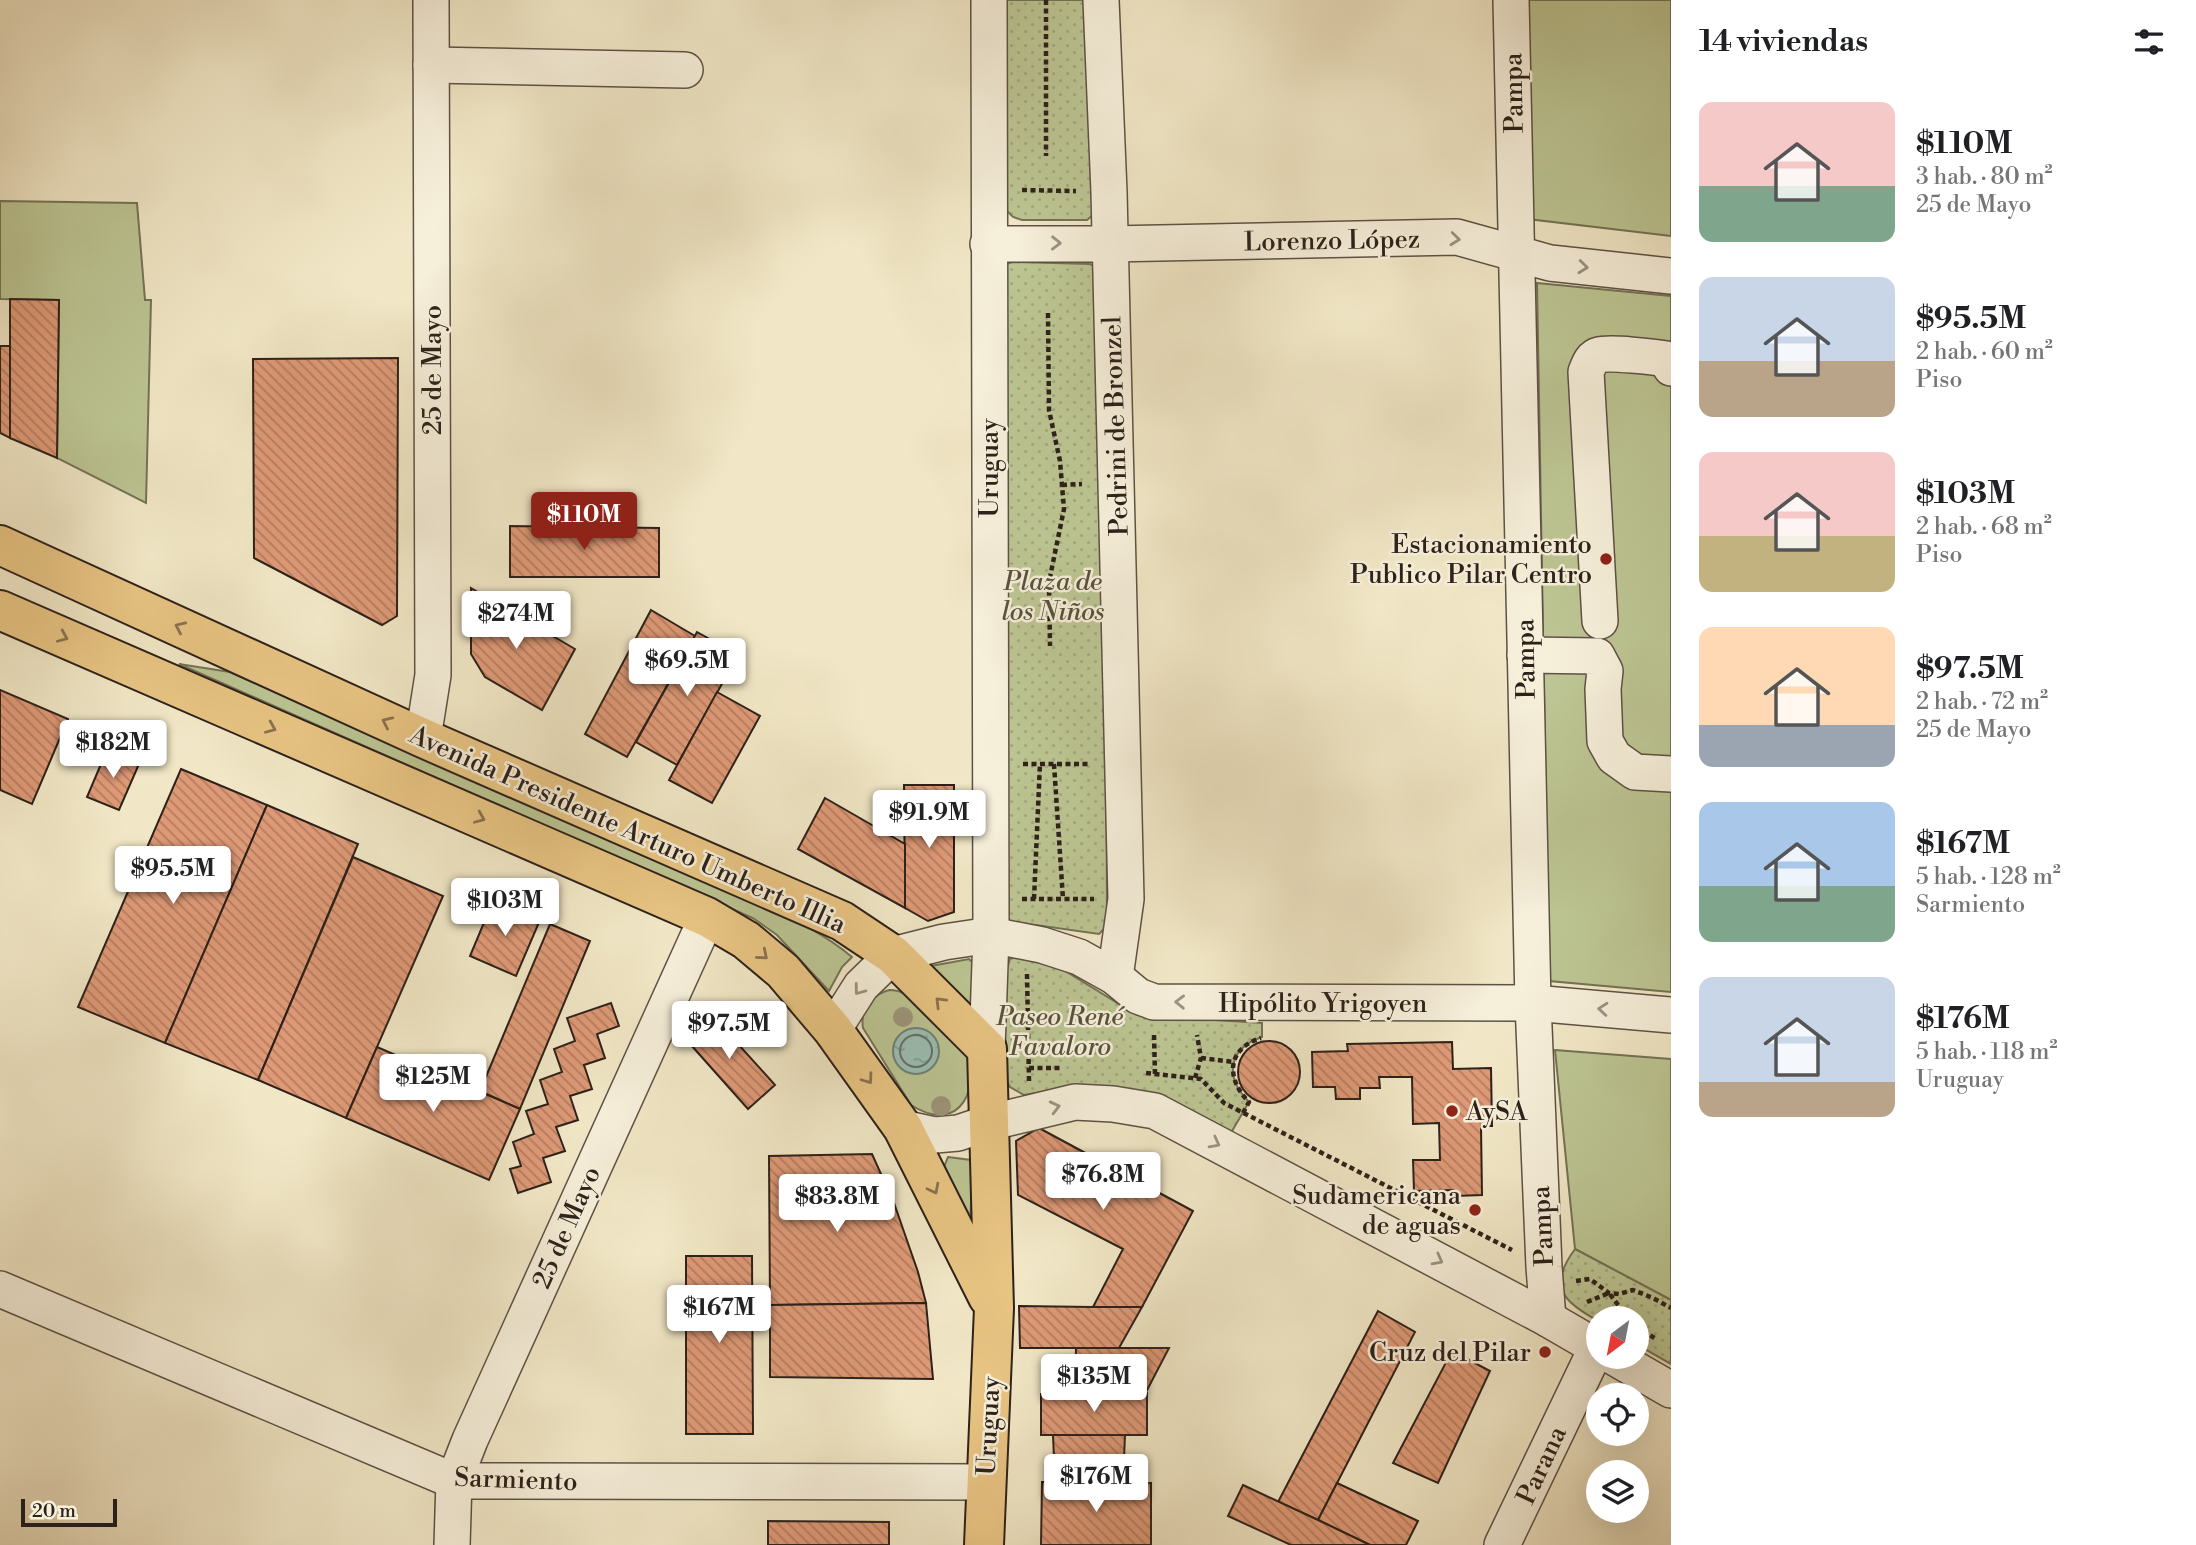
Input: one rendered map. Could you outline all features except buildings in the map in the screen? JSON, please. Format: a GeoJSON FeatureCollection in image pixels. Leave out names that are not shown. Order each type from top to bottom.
{"type":"FeatureCollection","features":[{"type":"Feature","properties":{"kind":"main road","name":"Avenida Presidente Arturo Umberto Illia"},"geometry":{"type":"LineString","coordinates":[[0,545],[423,738],[842,921],[893,955],[987,1049]]}},
{"type":"Feature","properties":{"kind":"main road","name":"Avenida Presidente Arturo Umberto Illia"},"geometry":{"type":"LineString","coordinates":[[0,610],[707,917],[746,940],[783,971],[833,1030],[903,1128],[994,1308]]}},
{"type":"Feature","properties":{"kind":"main road"},"geometry":{"type":"LineString","coordinates":[[987,1049],[994,1308]]}},
{"type":"Feature","properties":{"kind":"main road","name":"Uruguay"},"geometry":{"type":"LineString","coordinates":[[984,1545],[994,1308]]}},
{"type":"Feature","properties":{"kind":"street","name":"25 de Mayo"},"geometry":{"type":"LineString","coordinates":[[423,738],[433,675],[430,0]]}},
{"type":"Feature","properties":{"kind":"street","name":"Uruguay"},"geometry":{"type":"LineString","coordinates":[[987,1049],[991,935],[989,0]]}},
{"type":"Feature","properties":{"kind":"street","name":"Pedrini de Bronzel"},"geometry":{"type":"LineString","coordinates":[[1101,0],[1109,192],[1126,899],[1115,977]]}},
{"type":"Feature","properties":{"kind":"street","name":"Pampa"},"geometry":{"type":"LineString","coordinates":[[1511,0],[1533,1003],[1548,1319]]}},
{"type":"Feature","properties":{"kind":"street"},"geometry":{"type":"LineString","coordinates":[[431,65],[685,70]]}},
{"type":"Feature","properties":{"kind":"street","name":"Lorenzo López"},"geometry":{"type":"LineString","coordinates":[[988,244],[1457,237],[1549,263],[1671,276]]}},
{"type":"Feature","properties":{"kind":"street"},"geometry":{"type":"LineString","coordinates":[[1600,621],[1586,372],[1590,361],[1599,355],[1656,357],[1666,359],[1671,368]]}},
{"type":"Feature","properties":{"kind":"street"},"geometry":{"type":"LineString","coordinates":[[1525,655],[1597,656],[1605,671],[1605,741],[1614,757],[1635,772],[1671,774]]}},
{"type":"Feature","properties":{"kind":"street","name":"25 de Mayo"},"geometry":{"type":"LineString","coordinates":[[452,1545],[454,1481],[470,1440],[707,917]]}},
{"type":"Feature","properties":{"kind":"street","name":"Hipólito Yrigoyen"},"geometry":{"type":"LineString","coordinates":[[893,955],[944,942],[991,935],[1042,945],[1079,957],[1115,977],[1138,996],[1154,1002],[1533,1003],[1671,1015]]}},
{"type":"Feature","properties":{"kind":"street"},"geometry":{"type":"LineString","coordinates":[[833,1030],[860,986],[893,955]]}},
{"type":"Feature","properties":{"kind":"street"},"geometry":{"type":"LineString","coordinates":[[903,1128],[934,1135],[958,1133],[1075,1102],[1113,1104],[1155,1111],[1586,1342]]}},
{"type":"Feature","properties":{"kind":"street","name":"Sarmiento"},"geometry":{"type":"LineString","coordinates":[[0,1289],[454,1481],[985,1482]]}},
{"type":"Feature","properties":{"kind":"street","name":"Parana"},"geometry":{"type":"LineString","coordinates":[[1503,1545],[1593,1369]]}},
{"type":"Feature","properties":{"kind":"street"},"geometry":{"type":"LineString","coordinates":[[1634,1369],[1671,1390]]}},
{"type":"Feature","properties":{"kind":"path"},"geometry":{"type":"LineString","coordinates":[[1046,0],[1046,156]]}},
{"type":"Feature","properties":{"kind":"path"},"geometry":{"type":"LineString","coordinates":[[989,190],[1109,192]]}},
{"type":"Feature","properties":{"kind":"path"},"geometry":{"type":"LineString","coordinates":[[1048,313],[1049,410],[1060,461],[1064,509],[1049,582],[1050,646]]}},
{"type":"Feature","properties":{"kind":"path"},"geometry":{"type":"LineString","coordinates":[[1034,899],[1040,763]]}},
{"type":"Feature","properties":{"kind":"path"},"geometry":{"type":"LineString","coordinates":[[990,764],[1123,764]]}},
{"type":"Feature","properties":{"kind":"path"},"geometry":{"type":"LineString","coordinates":[[1054,764],[1063,899]]}},
{"type":"Feature","properties":{"kind":"path"},"geometry":{"type":"LineString","coordinates":[[991,899],[1126,899]]}},
{"type":"Feature","properties":{"kind":"path"},"geometry":{"type":"LineString","coordinates":[[1154,1002],[1155,1111]]}},
{"type":"Feature","properties":{"kind":"path"},"geometry":{"type":"LineString","coordinates":[[1223,1147],[1249,1102],[1235,1084],[1232,1075],[1234,1062],[1242,1048],[1262,1037],[1263,1003]]}},
{"type":"Feature","properties":{"kind":"path"},"geometry":{"type":"LineString","coordinates":[[1195,1078],[1201,1058],[1196,1033]]}},
{"type":"Feature","properties":{"kind":"path"},"geometry":{"type":"LineString","coordinates":[[1201,1058],[1234,1062]]}},
{"type":"Feature","properties":{"kind":"path"},"geometry":{"type":"LineString","coordinates":[[1029,1068],[1066,1068]]}},
{"type":"Feature","properties":{"kind":"path"},"geometry":{"type":"LineString","coordinates":[[1142,1072],[1201,1079],[1224,1103],[1544,1267],[1578,1281],[1590,1279],[1609,1293],[1619,1306]]}},
{"type":"Feature","properties":{"kind":"path"},"geometry":{"type":"LineString","coordinates":[[1609,1293],[1619,1294],[1633,1290],[1671,1308]]}},
{"type":"Feature","properties":{"kind":"green space"},"geometry":{"type":"Polygon","coordinates":[[[1001,0],[1090,0],[1093,215],[1087,220],[1022,220],[1013,217],[1004,208],[1001,0]]]}},
{"type":"Feature","properties":{"kind":"green space"},"geometry":{"type":"Polygon","coordinates":[[[1528,0],[1671,0],[1671,236],[1528,219],[1528,0]]]}},
{"type":"Feature","properties":{"kind":"green space"},"geometry":{"type":"Polygon","coordinates":[[[0,201],[137,203],[145,300],[151,300],[146,503],[57,458],[59,300],[0,299],[0,201]]]}},
{"type":"Feature","properties":{"kind":"green space","name":"Plaza de los Niños"},"geometry":{"type":"Polygon","coordinates":[[[1006,264],[1090,264],[1097,267],[1105,281],[1107,926],[1099,934],[1007,921],[1006,264]]]}},
{"type":"Feature","properties":{"kind":"green space","name":"Estacionamiento Publico Pilar Centro"},"geometry":{"type":"Polygon","coordinates":[[[1537,283],[1671,296],[1671,992],[1549,981],[1537,283]]]}},
{"type":"Feature","properties":{"kind":"green space"},"geometry":{"type":"Polygon","coordinates":[[[179,664],[230,672],[758,902],[818,933],[852,957],[842,967],[829,991],[777,935],[753,918],[179,664]]]}},
{"type":"Feature","properties":{"kind":"green space","name":"Paseo René Favaloro"},"geometry":{"type":"Polygon","coordinates":[[[1017,956],[1062,969],[1137,1015],[1262,1023],[1262,1037],[1242,1049],[1233,1065],[1236,1083],[1249,1102],[1228,1138],[1071,1087],[1024,1095],[1010,1087],[1004,1076],[1005,976],[1010,959],[1017,956]]]}},
{"type":"Feature","properties":{"kind":"green space"},"geometry":{"type":"Polygon","coordinates":[[[969,959],[974,964],[975,1008],[969,1009],[931,966],[969,959]]]}},
{"type":"Feature","properties":{"kind":"green space"},"geometry":{"type":"Polygon","coordinates":[[[889,990],[909,996],[961,1045],[968,1060],[969,1090],[964,1102],[955,1110],[943,1115],[928,1113],[911,1105],[863,1028],[863,1015],[868,1004],[889,990]]]}},
{"type":"Feature","properties":{"kind":"green space"},"geometry":{"type":"Polygon","coordinates":[[[1555,1050],[1671,1059],[1671,1300],[1575,1249],[1555,1050]]]}},
{"type":"Feature","properties":{"kind":"green space"},"geometry":{"type":"Polygon","coordinates":[[[948,1157],[971,1160],[973,1164],[970,1224],[944,1167],[948,1157]]]}},
{"type":"Feature","properties":{"kind":"green space"},"geometry":{"type":"Polygon","coordinates":[[[1575,1249],[1671,1300],[1671,1364],[1649,1351],[1649,1306],[1586,1306],[1586,1313],[1576,1307],[1563,1292],[1562,1273],[1575,1249]]]}},
{"type":"Feature","properties":{"kind":"water"},"geometry":{"type":"Polygon","coordinates":[[[916,1028],[932,1035],[939,1051],[932,1067],[916,1074],[900,1067],[893,1051],[900,1035],[916,1028]]]}},
{"type":"Feature","properties":{"kind":"place","name":"Estacionamiento Publico Pilar Centro"},"geometry":{"type":"Point","coordinates":[1606,559]}},
{"type":"Feature","properties":{"kind":"place","name":"AySA"},"geometry":{"type":"Point","coordinates":[1452,1111]}},
{"type":"Feature","properties":{"kind":"place","name":"Sudamericana de aguas"},"geometry":{"type":"Point","coordinates":[1475,1210]}},
{"type":"Feature","properties":{"kind":"place","name":"Cruz del Pilar"},"geometry":{"type":"Point","coordinates":[1545,1352]}}]}
